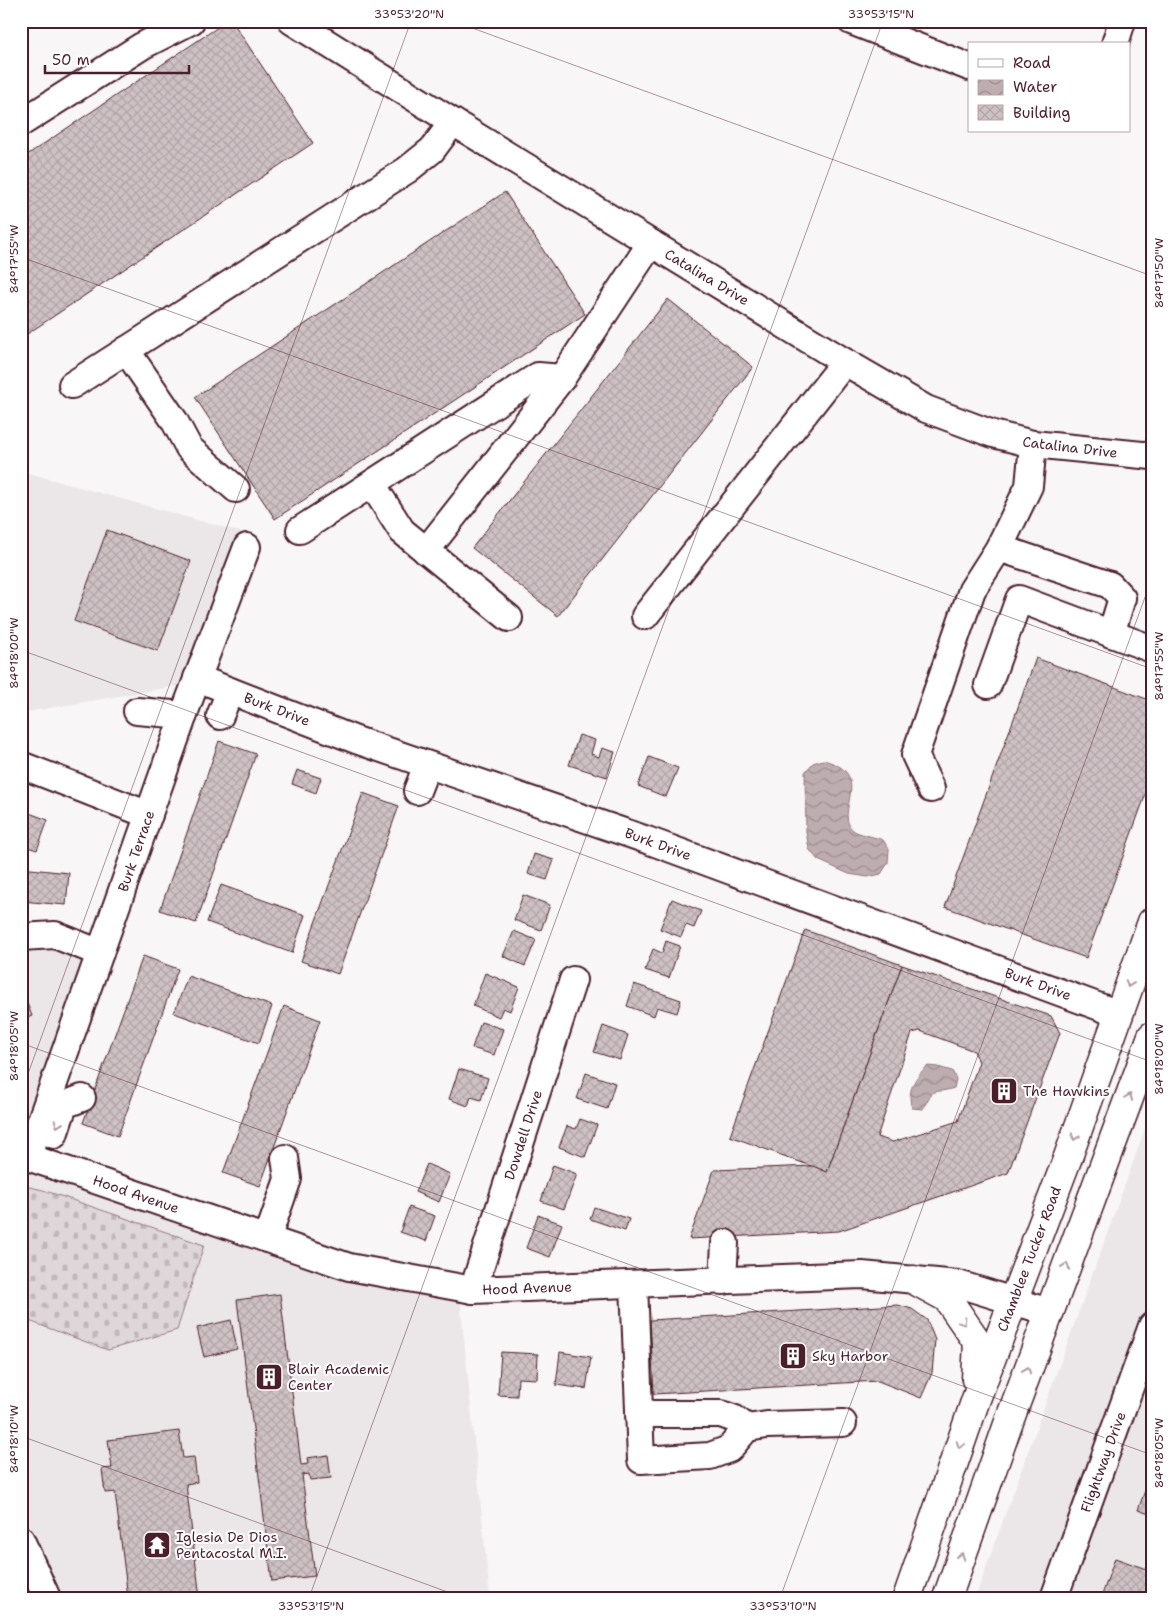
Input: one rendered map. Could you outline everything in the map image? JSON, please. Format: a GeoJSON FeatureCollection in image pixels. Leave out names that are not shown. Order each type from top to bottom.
{"type":"FeatureCollection","features":[{"type":"Feature","properties":{"kind":"main road","name":"Chamblee Tucker Road"},"geometry":{"type":"LineString","coordinates":[[907,1598],[976,1399],[1068,1157],[1152,922]]}},
{"type":"Feature","properties":{"kind":"main road"},"geometry":{"type":"LineString","coordinates":[[947,1598],[1049,1312],[1152,1036]]}},
{"type":"Feature","properties":{"kind":"main road"},"geometry":{"type":"LineString","coordinates":[[914,1280],[947,1298],[978,1343],[976,1399]]}},
{"type":"Feature","properties":{"kind":"street"},"geometry":{"type":"LineString","coordinates":[[21,123],[142,46],[192,21]]}},
{"type":"Feature","properties":{"kind":"street","name":"Catalina Drive"},"geometry":{"type":"LineString","coordinates":[[292,21],[845,362],[926,409],[993,434],[1033,444],[1152,456]]}},
{"type":"Feature","properties":{"kind":"street"},"geometry":{"type":"LineString","coordinates":[[851,21],[968,67]]}},
{"type":"Feature","properties":{"kind":"street"},"geometry":{"type":"LineString","coordinates":[[1116,42],[1122,21]]}},
{"type":"Feature","properties":{"kind":"street"},"geometry":{"type":"LineString","coordinates":[[72,385],[407,170],[432,150],[453,122]]}},
{"type":"Feature","properties":{"kind":"street"},"geometry":{"type":"LineString","coordinates":[[426,551],[562,378],[651,243]]}},
{"type":"Feature","properties":{"kind":"street"},"geometry":{"type":"LineString","coordinates":[[126,350],[174,420],[189,448],[236,489]]}},
{"type":"Feature","properties":{"kind":"street"},"geometry":{"type":"LineString","coordinates":[[645,616],[845,362]]}},
{"type":"Feature","properties":{"kind":"street"},"geometry":{"type":"LineString","coordinates":[[300,530],[538,376],[562,378]]}},
{"type":"Feature","properties":{"kind":"street"},"geometry":{"type":"LineString","coordinates":[[932,789],[915,756],[972,590],[999,548],[1029,486],[1033,444]]}},
{"type":"Feature","properties":{"kind":"street"},"geometry":{"type":"LineString","coordinates":[[372,484],[402,530],[510,618]]}},
{"type":"Feature","properties":{"kind":"street","name":"Burk Terrace"},"geometry":{"type":"LineString","coordinates":[[31,1159],[30,1121],[100,953],[197,678],[247,547]]}},
{"type":"Feature","properties":{"kind":"street"},"geometry":{"type":"LineString","coordinates":[[999,548],[1110,585],[1122,598],[1111,634]]}},
{"type":"Feature","properties":{"kind":"street"},"geometry":{"type":"LineString","coordinates":[[988,685],[1019,599],[1152,649]]}},
{"type":"Feature","properties":{"kind":"street","name":"Burk Drive"},"geometry":{"type":"LineString","coordinates":[[197,678],[356,740],[647,840],[1119,1014]]}},
{"type":"Feature","properties":{"kind":"street"},"geometry":{"type":"LineString","coordinates":[[220,716],[230,691]]}},
{"type":"Feature","properties":{"kind":"street"},"geometry":{"type":"LineString","coordinates":[[137,711],[184,715]]}},
{"type":"Feature","properties":{"kind":"street"},"geometry":{"type":"LineString","coordinates":[[21,764],[149,815]]}},
{"type":"Feature","properties":{"kind":"street"},"geometry":{"type":"LineString","coordinates":[[417,791],[427,765]]}},
{"type":"Feature","properties":{"kind":"street"},"geometry":{"type":"LineString","coordinates":[[21,937],[55,935],[100,953]]}},
{"type":"Feature","properties":{"kind":"street","name":"Dowdell Drive"},"geometry":{"type":"LineString","coordinates":[[473,1290],[573,980]]}},
{"type":"Feature","properties":{"kind":"street"},"geometry":{"type":"LineString","coordinates":[[31,1159],[64,1105],[82,1098]]}},
{"type":"Feature","properties":{"kind":"street"},"geometry":{"type":"LineString","coordinates":[[267,1239],[288,1178],[285,1158]]}},
{"type":"Feature","properties":{"kind":"street","name":"Hood Avenue"},"geometry":{"type":"LineString","coordinates":[[31,1159],[236,1240],[267,1239],[349,1267],[473,1290],[862,1276],[958,1284],[1049,1312]]}},
{"type":"Feature","properties":{"kind":"street"},"geometry":{"type":"LineString","coordinates":[[723,1281],[726,1243]]}},
{"type":"Feature","properties":{"kind":"street"},"geometry":{"type":"LineString","coordinates":[[634,1284],[641,1460],[710,1456],[729,1449],[747,1428],[767,1425],[843,1422]]}},
{"type":"Feature","properties":{"kind":"street","name":"Flightway Drive"},"geometry":{"type":"LineString","coordinates":[[1054,1598],[1147,1353],[1152,1326]]}},
{"type":"Feature","properties":{"kind":"street"},"geometry":{"type":"LineString","coordinates":[[639,1414],[721,1414],[735,1419],[747,1428]]}},
{"type":"Feature","properties":{"kind":"street"},"geometry":{"type":"LineString","coordinates":[[21,1540],[47,1598]]}},
{"type":"Feature","properties":{"kind":"shaded area"},"geometry":{"type":"Polygon","coordinates":[[[21,471],[244,533],[189,684],[21,713],[21,471]]]}},
{"type":"Feature","properties":{"kind":"shaded area"},"geometry":{"type":"Polygon","coordinates":[[[21,924],[111,937],[28,1153],[460,1299],[490,1598],[49,1598],[21,1534],[21,924]]]}},
{"type":"Feature","properties":{"kind":"shaded area"},"geometry":{"type":"Polygon","coordinates":[[[1152,1110],[1152,1598],[975,1598],[1152,1110]]]}},
{"type":"Feature","properties":{"kind":"green space"},"geometry":{"type":"Polygon","coordinates":[[[21,1185],[43,1190],[204,1245],[177,1330],[108,1350],[21,1318],[21,1185]]]}},
{"type":"Feature","properties":{"kind":"water"},"geometry":{"type":"Polygon","coordinates":[[[823,760],[839,766],[847,774],[851,783],[847,813],[848,822],[853,830],[883,840],[889,849],[888,863],[881,874],[868,877],[849,874],[818,860],[809,849],[806,831],[805,772],[813,763],[823,760]]]}},
{"type":"Feature","properties":{"kind":"water"},"geometry":{"type":"Polygon","coordinates":[[[928,1066],[952,1071],[956,1079],[954,1088],[932,1094],[923,1109],[912,1108],[910,1102],[911,1090],[916,1079],[928,1066]]]}},
{"type":"Feature","properties":{"kind":"building"},"geometry":{"type":"Polygon","coordinates":[[[227,21],[232,21],[313,143],[21,338],[21,159],[227,21]]]}},
{"type":"Feature","properties":{"kind":"building"},"geometry":{"type":"Polygon","coordinates":[[[505,192],[585,314],[275,519],[195,397],[505,192]]]}},
{"type":"Feature","properties":{"kind":"building"},"geometry":{"type":"Polygon","coordinates":[[[668,299],[753,367],[558,616],[472,548],[668,299]]]}},
{"type":"Feature","properties":{"kind":"building"},"geometry":{"type":"Polygon","coordinates":[[[107,530],[191,561],[158,651],[74,621],[107,530]]]}},
{"type":"Feature","properties":{"kind":"building"},"geometry":{"type":"Polygon","coordinates":[[[1036,658],[1152,701],[1152,777],[1086,958],[945,907],[1036,658]]]}},
{"type":"Feature","properties":{"kind":"building"},"geometry":{"type":"Polygon","coordinates":[[[579,735],[595,740],[591,754],[599,757],[602,748],[615,752],[607,777],[569,765],[579,735]]]}},
{"type":"Feature","properties":{"kind":"building"},"geometry":{"type":"Polygon","coordinates":[[[219,741],[256,754],[196,923],[160,910],[219,741]]]}},
{"type":"Feature","properties":{"kind":"building"},"geometry":{"type":"Polygon","coordinates":[[[649,757],[678,768],[666,797],[638,786],[649,757]]]}},
{"type":"Feature","properties":{"kind":"building"},"geometry":{"type":"Polygon","coordinates":[[[297,770],[321,778],[316,793],[292,784],[297,770]]]}},
{"type":"Feature","properties":{"kind":"building"},"geometry":{"type":"Polygon","coordinates":[[[363,793],[399,806],[338,974],[301,961],[363,793]]]}},
{"type":"Feature","properties":{"kind":"building"},"geometry":{"type":"Polygon","coordinates":[[[21,810],[48,820],[37,850],[21,845],[21,810]]]}},
{"type":"Feature","properties":{"kind":"building"},"geometry":{"type":"Polygon","coordinates":[[[534,854],[554,860],[547,880],[528,874],[534,854]]]}},
{"type":"Feature","properties":{"kind":"building"},"geometry":{"type":"Polygon","coordinates":[[[21,868],[69,873],[66,905],[21,901],[21,868]]]}},
{"type":"Feature","properties":{"kind":"building"},"geometry":{"type":"Polygon","coordinates":[[[221,885],[305,915],[292,953],[207,922],[221,885]]]}},
{"type":"Feature","properties":{"kind":"building"},"geometry":{"type":"Polygon","coordinates":[[[523,895],[550,905],[541,930],[514,920],[523,895]]]}},
{"type":"Feature","properties":{"kind":"building"},"geometry":{"type":"Polygon","coordinates":[[[672,899],[701,911],[694,928],[686,925],[681,937],[660,929],[672,899]]]}},
{"type":"Feature","properties":{"kind":"building"},"geometry":{"type":"Polygon","coordinates":[[[805,930],[902,965],[827,1172],[730,1136],[805,930]]]}},
{"type":"Feature","properties":{"kind":"building"},"geometry":{"type":"Polygon","coordinates":[[[514,931],[536,940],[525,966],[503,956],[514,931]]]}},
{"type":"Feature","properties":{"kind":"building"},"geometry":{"type":"Polygon","coordinates":[[[666,941],[680,946],[669,978],[645,970],[653,949],[662,953],[666,941]]]}},
{"type":"Feature","properties":{"kind":"building"},"geometry":{"type":"Polygon","coordinates":[[[143,956],[178,969],[118,1136],[83,1123],[143,956]]]}},
{"type":"Feature","properties":{"kind":"building","name":"The Hawkins"},"geometry":{"type":"Polygon","coordinates":[[[902,965],[1051,1016],[1060,1033],[1008,1173],[839,1231],[689,1239],[714,1170],[813,1166],[827,1172],[902,965]],[[920,1031],[912,1033],[877,1137],[893,1142],[958,1121],[979,1062],[974,1051],[920,1031]]]}},
{"type":"Feature","properties":{"kind":"building"},"geometry":{"type":"Polygon","coordinates":[[[485,973],[519,987],[510,1011],[503,1008],[499,1017],[473,1006],[485,973]]]}},
{"type":"Feature","properties":{"kind":"building"},"geometry":{"type":"Polygon","coordinates":[[[188,976],[272,1006],[259,1043],[174,1013],[188,976]]]}},
{"type":"Feature","properties":{"kind":"building"},"geometry":{"type":"Polygon","coordinates":[[[634,984],[681,1000],[677,1013],[657,1007],[654,1016],[627,1006],[634,984]]]}},
{"type":"Feature","properties":{"kind":"building"},"geometry":{"type":"Polygon","coordinates":[[[21,988],[32,1016],[21,1020],[21,988]]]}},
{"type":"Feature","properties":{"kind":"building"},"geometry":{"type":"Polygon","coordinates":[[[284,1006],[320,1020],[260,1186],[223,1173],[284,1006]]]}},
{"type":"Feature","properties":{"kind":"building"},"geometry":{"type":"Polygon","coordinates":[[[481,1022],[503,1029],[494,1055],[472,1048],[481,1022]]]}},
{"type":"Feature","properties":{"kind":"building"},"geometry":{"type":"Polygon","coordinates":[[[603,1026],[628,1035],[620,1060],[594,1052],[603,1026]]]}},
{"type":"Feature","properties":{"kind":"building"},"geometry":{"type":"Polygon","coordinates":[[[459,1069],[488,1078],[481,1100],[471,1097],[468,1106],[449,1099],[459,1069]]]}},
{"type":"Feature","properties":{"kind":"building"},"geometry":{"type":"Polygon","coordinates":[[[586,1073],[615,1083],[607,1109],[577,1099],[586,1073]]]}},
{"type":"Feature","properties":{"kind":"building"},"geometry":{"type":"Polygon","coordinates":[[[580,1119],[597,1125],[585,1157],[559,1147],[567,1126],[576,1129],[580,1119]]]}},
{"type":"Feature","properties":{"kind":"building"},"geometry":{"type":"Polygon","coordinates":[[[427,1164],[450,1174],[439,1202],[415,1192],[427,1164]]]}},
{"type":"Feature","properties":{"kind":"building"},"geometry":{"type":"Polygon","coordinates":[[[553,1165],[577,1174],[564,1209],[541,1201],[553,1165]]]}},
{"type":"Feature","properties":{"kind":"building"},"geometry":{"type":"Polygon","coordinates":[[[409,1207],[435,1216],[426,1241],[400,1232],[409,1207]]]}},
{"type":"Feature","properties":{"kind":"building"},"geometry":{"type":"Polygon","coordinates":[[[594,1207],[629,1219],[625,1231],[590,1219],[594,1207]]]}},
{"type":"Feature","properties":{"kind":"building"},"geometry":{"type":"Polygon","coordinates":[[[538,1215],[562,1224],[550,1257],[526,1248],[538,1215]]]}},
{"type":"Feature","properties":{"kind":"building","name":"Blair Academic Center"},"geometry":{"type":"Polygon","coordinates":[[[280,1294],[301,1465],[308,1464],[307,1458],[328,1455],[331,1478],[310,1480],[309,1474],[302,1475],[315,1576],[272,1581],[237,1300],[280,1294]]]}},
{"type":"Feature","properties":{"kind":"building","name":"Sky Harbor"},"geometry":{"type":"Polygon","coordinates":[[[898,1305],[912,1309],[927,1320],[935,1340],[932,1373],[921,1398],[878,1381],[654,1394],[650,1320],[898,1305]]]}},
{"type":"Feature","properties":{"kind":"building"},"geometry":{"type":"Polygon","coordinates":[[[231,1320],[237,1349],[204,1357],[197,1328],[231,1320]]]}},
{"type":"Feature","properties":{"kind":"building"},"geometry":{"type":"Polygon","coordinates":[[[501,1352],[538,1354],[537,1379],[518,1378],[517,1396],[498,1395],[501,1352]]]}},
{"type":"Feature","properties":{"kind":"building"},"geometry":{"type":"Polygon","coordinates":[[[560,1352],[591,1357],[586,1389],[556,1385],[560,1352]]]}},
{"type":"Feature","properties":{"kind":"building","name":"Iglesia De Dios Pentacostal M.I."},"geometry":{"type":"Polygon","coordinates":[[[179,1431],[183,1458],[194,1457],[197,1482],[186,1484],[200,1598],[128,1598],[115,1492],[105,1493],[102,1469],[112,1468],[108,1440],[179,1431]]]}},
{"type":"Feature","properties":{"kind":"building"},"geometry":{"type":"Polygon","coordinates":[[[1152,1471],[1152,1515],[1138,1510],[1152,1471]]]}},
{"type":"Feature","properties":{"kind":"building"},"geometry":{"type":"Polygon","coordinates":[[[1115,1558],[1152,1571],[1152,1598],[1101,1598],[1115,1558]]]}},
{"type":"Feature","properties":{"kind":"place","name":"The Hawkins"},"geometry":{"type":"Point","coordinates":[1004,1091]}},
{"type":"Feature","properties":{"kind":"place","name":"Sky Harbor"},"geometry":{"type":"Point","coordinates":[793,1356]}},
{"type":"Feature","properties":{"kind":"place","name":"Blair Academic Center"},"geometry":{"type":"Point","coordinates":[269,1377]}},
{"type":"Feature","properties":{"kind":"place","name":"Iglesia De Dios Pentacostal M.I."},"geometry":{"type":"Point","coordinates":[157,1545]}}]}
